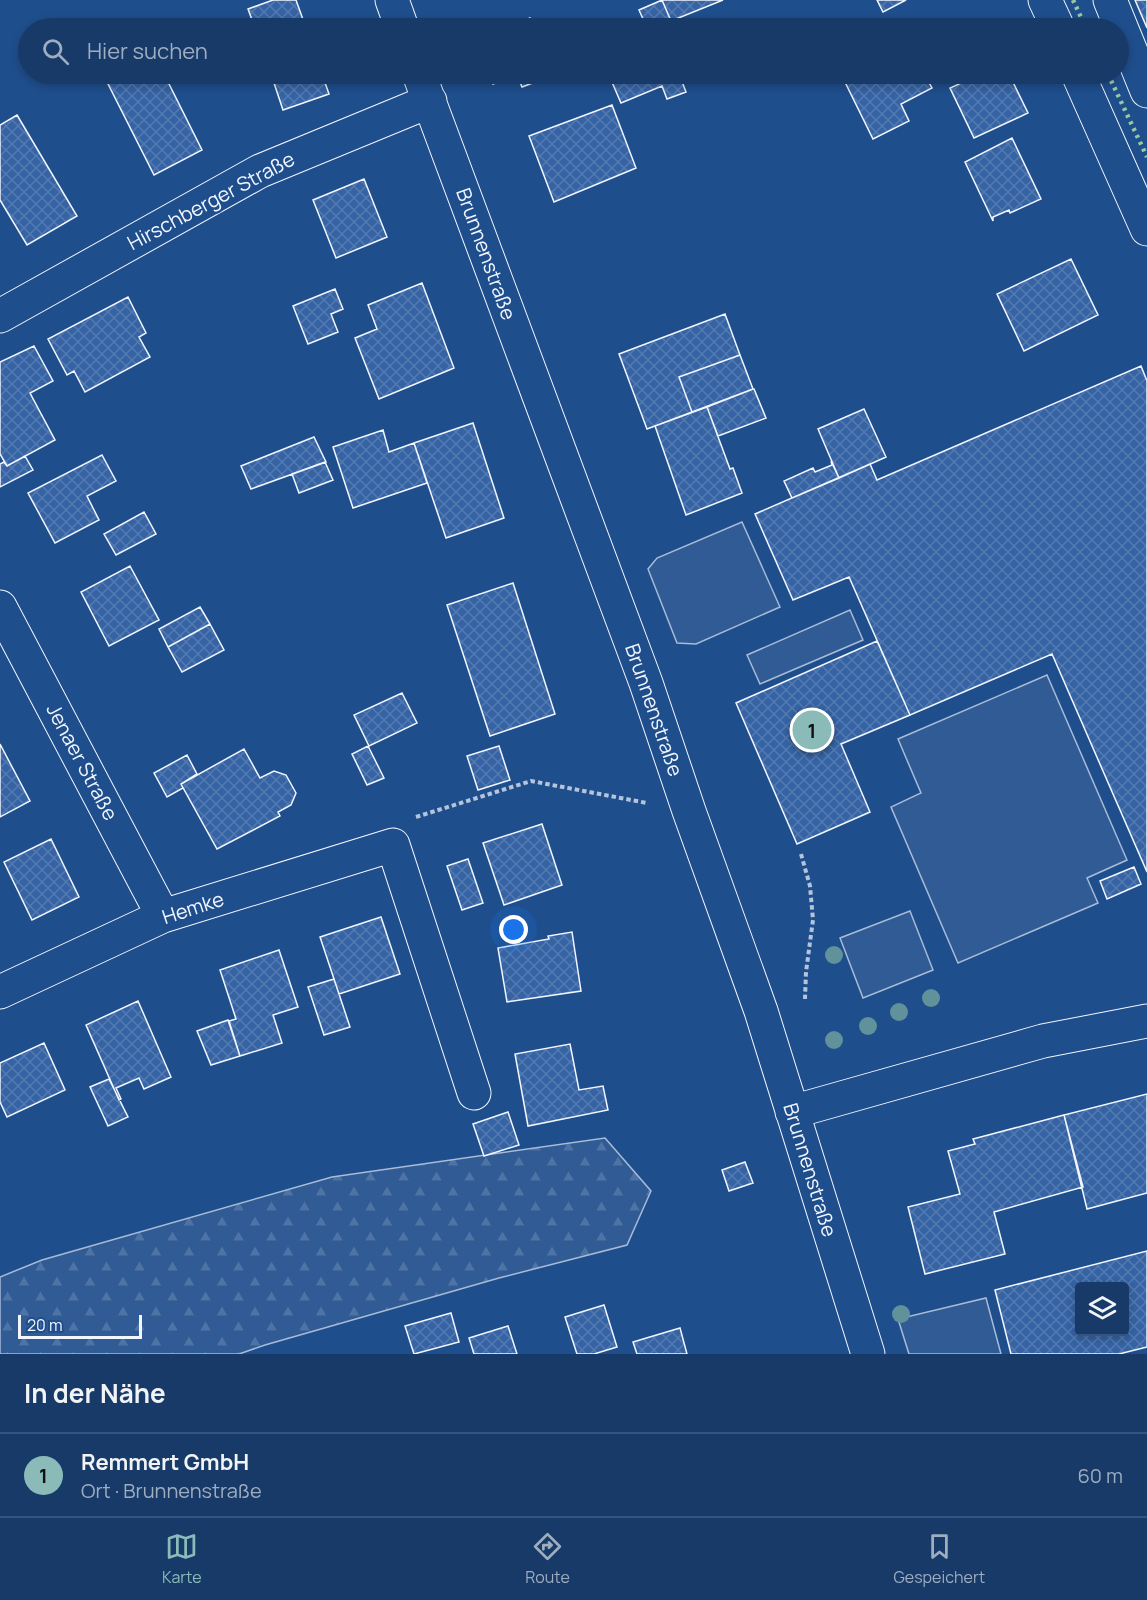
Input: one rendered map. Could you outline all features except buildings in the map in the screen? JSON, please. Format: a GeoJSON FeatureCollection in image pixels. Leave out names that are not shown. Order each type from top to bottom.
{"type":"FeatureCollection","features":[{"type":"Feature","properties":{"kind":"street"},"geometry":{"type":"LineString","coordinates":[[1045,0],[1053,18]]}},
{"type":"Feature","properties":{"kind":"street"},"geometry":{"type":"LineString","coordinates":[[1110,0],[1117,18]]}},
{"type":"Feature","properties":{"kind":"street"},"geometry":{"type":"LineString","coordinates":[[1129,47],[1147,91]]}},
{"type":"Feature","properties":{"kind":"street"},"geometry":{"type":"LineString","coordinates":[[1082,84],[1147,229]]}},
{"type":"Feature","properties":{"kind":"street","name":"Hirschberger Straße"},"geometry":{"type":"LineString","coordinates":[[0,315],[260,171],[424,87]]}},
{"type":"Feature","properties":{"kind":"street","name":"Brunnenstraße"},"geometry":{"type":"LineString","coordinates":[[424,87],[646,683],[761,1011],[868,1354]]}},
{"type":"Feature","properties":{"kind":"street","name":"Jenaer Straße"},"geometry":{"type":"LineString","coordinates":[[0,607],[163,916]]}},
{"type":"Feature","properties":{"kind":"street"},"geometry":{"type":"LineString","coordinates":[[393,845],[474,1093]]}},
{"type":"Feature","properties":{"kind":"street","name":"Hemke"},"geometry":{"type":"LineString","coordinates":[[0,992],[163,916],[393,845]]}},
{"type":"Feature","properties":{"kind":"street"},"geometry":{"type":"LineString","coordinates":[[792,1112],[1043,1041],[1147,1022]]}},
{"type":"Feature","properties":{"kind":"path"},"geometry":{"type":"LineString","coordinates":[[393,845],[417,816],[531,781],[689,811]]}},
{"type":"Feature","properties":{"kind":"path"},"geometry":{"type":"LineString","coordinates":[[801,854],[810,886],[813,920],[805,999]]}},
{"type":"Feature","properties":{"kind":"green space"},"geometry":{"type":"Polygon","coordinates":[[[605,1138],[651,1191],[627,1245],[499,1278],[239,1354],[0,1354],[0,1277],[42,1260],[332,1177],[605,1138]]]}},
{"type":"Feature","properties":{"kind":"shaded area"},"geometry":{"type":"Polygon","coordinates":[[[742,522],[780,607],[696,644],[677,643],[648,569],[657,558],[742,522]]]}},
{"type":"Feature","properties":{"kind":"shaded area"},"geometry":{"type":"Polygon","coordinates":[[[850,610],[863,640],[760,684],[747,655],[850,610]]]}},
{"type":"Feature","properties":{"kind":"shaded area"},"geometry":{"type":"Polygon","coordinates":[[[1047,675],[1127,860],[1087,878],[1098,903],[958,963],[891,807],[921,793],[898,739],[1047,675]]]}},
{"type":"Feature","properties":{"kind":"shaded area"},"geometry":{"type":"Polygon","coordinates":[[[910,911],[933,970],[863,998],[840,938],[910,911]]]}},
{"type":"Feature","properties":{"kind":"shaded area"},"geometry":{"type":"Polygon","coordinates":[[[986,1298],[1001,1354],[909,1354],[898,1319],[986,1298]]]}},
{"type":"Feature","properties":{"kind":"hedge"},"geometry":{"type":"LineString","coordinates":[[1073,0],[1081,18]]}},
{"type":"Feature","properties":{"kind":"hedge"},"geometry":{"type":"LineString","coordinates":[[1113,84],[1147,157]]}},
{"type":"Feature","properties":{"kind":"place","name":"Remmert GmbH"},"geometry":{"type":"Point","coordinates":[812,730]}}]}
